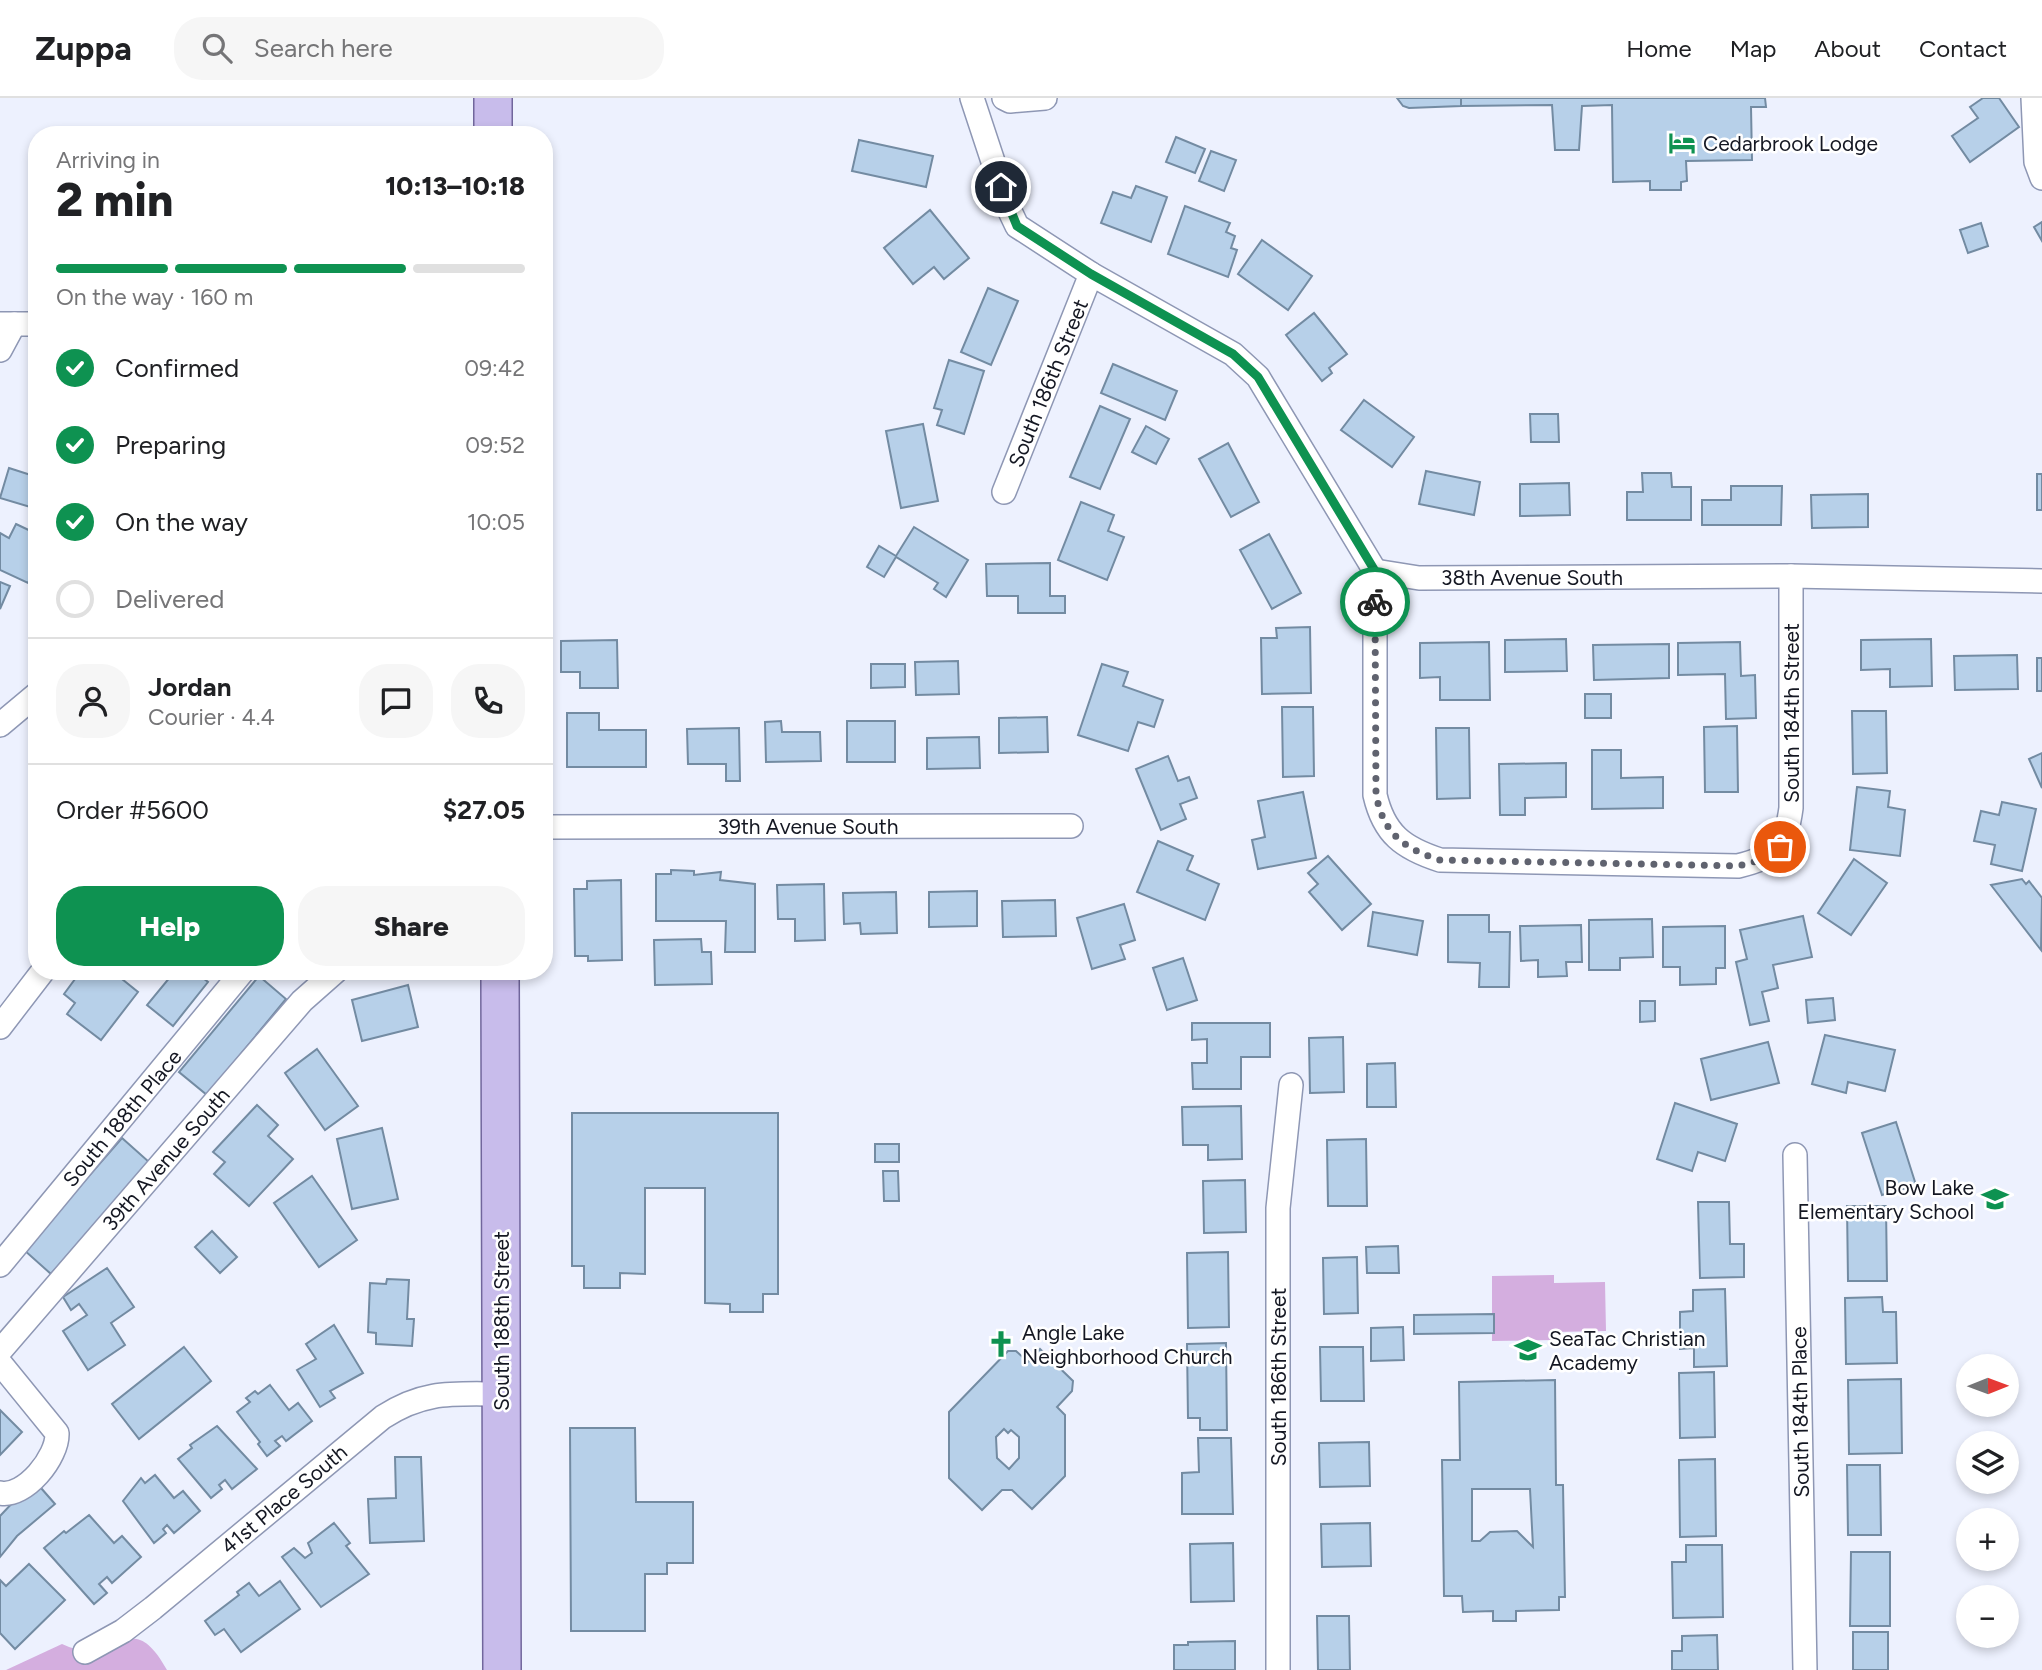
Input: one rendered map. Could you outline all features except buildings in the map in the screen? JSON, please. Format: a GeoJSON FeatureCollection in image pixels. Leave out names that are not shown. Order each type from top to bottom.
{"type":"FeatureCollection","features":[{"type":"Feature","properties":{"kind":"main road"},"geometry":{"type":"LineString","coordinates":[[493,98],[493,126]]}},
{"type":"Feature","properties":{"kind":"main road","name":"South 188th Street"},"geometry":{"type":"LineString","coordinates":[[500,980],[502,1670]]}},
{"type":"Feature","properties":{"kind":"street"},"geometry":{"type":"LineString","coordinates":[[972,98],[1008,207],[1017,226],[1091,274],[1233,354],[1258,377],[1375,571]]}},
{"type":"Feature","properties":{"kind":"street"},"geometry":{"type":"LineString","coordinates":[[1004,98],[1010,101],[1045,98]]}},
{"type":"Feature","properties":{"kind":"street"},"geometry":{"type":"LineString","coordinates":[[2033,98],[2036,162],[2042,177]]}},
{"type":"Feature","properties":{"kind":"street","name":"South 186th Street"},"geometry":{"type":"LineString","coordinates":[[1004,492],[1091,274]]}},
{"type":"Feature","properties":{"kind":"street"},"geometry":{"type":"LineString","coordinates":[[0,350],[17,324]]}},
{"type":"Feature","properties":{"kind":"street","name":"38th Avenue South"},"geometry":{"type":"LineString","coordinates":[[1375,571],[1419,578],[1791,576],[2042,581]]}},
{"type":"Feature","properties":{"kind":"street","name":"South 184th Street"},"geometry":{"type":"LineString","coordinates":[[1375,571],[1376,795],[1380,817],[1392,834],[1415,852],[1440,860],[1738,866],[1761,860],[1780,847],[1788,828],[1791,808],[1791,576]]}},
{"type":"Feature","properties":{"kind":"street"},"geometry":{"type":"LineString","coordinates":[[0,725],[28,702]]}},
{"type":"Feature","properties":{"kind":"street","name":"39th Avenue South"},"geometry":{"type":"LineString","coordinates":[[553,827],[1071,826]]}},
{"type":"Feature","properties":{"kind":"street"},"geometry":{"type":"LineString","coordinates":[[0,1027],[36,980]]}},
{"type":"Feature","properties":{"kind":"street","name":"South 188th Place"},"geometry":{"type":"LineString","coordinates":[[0,1265],[236,980]]}},
{"type":"Feature","properties":{"kind":"street","name":"39th Avenue South"},"geometry":{"type":"LineString","coordinates":[[0,1352],[302,1000],[325,980]]}},
{"type":"Feature","properties":{"kind":"street","name":"South 186th Street"},"geometry":{"type":"LineString","coordinates":[[1278,1670],[1278,1208],[1291,1085]]}},
{"type":"Feature","properties":{"kind":"street","name":"South 184th Place"},"geometry":{"type":"LineString","coordinates":[[1794,1155],[1805,1670]]}},
{"type":"Feature","properties":{"kind":"street"},"geometry":{"type":"LineString","coordinates":[[0,1363],[57,1433],[57,1443],[48,1465],[12,1493],[0,1493]]}},
{"type":"Feature","properties":{"kind":"street","name":"41st Place South"},"geometry":{"type":"LineString","coordinates":[[85,1652],[142,1616],[383,1417],[408,1401],[433,1395],[501,1394]]}},
{"type":"Feature","properties":{"kind":"shaded area"},"geometry":{"type":"Polygon","coordinates":[[[1554,1275],[1554,1283],[1605,1282],[1606,1331],[1555,1332],[1554,1340],[1492,1341],[1492,1276],[1554,1275]]]}},
{"type":"Feature","properties":{"kind":"shaded area"},"geometry":{"type":"Polygon","coordinates":[[[132,1639],[142,1641],[154,1650],[167,1670],[6,1670],[62,1644],[81,1650],[96,1649],[132,1639]]]}},
{"type":"Feature","properties":{"kind":"way so far"},"geometry":{"type":"LineString","coordinates":[[1375,602],[1376,795],[1380,817],[1392,834],[1415,852],[1440,860],[1738,866],[1761,860],[1780,847]]}},
{"type":"Feature","properties":{"kind":"place","name":"Cedarbrook Lodge"},"geometry":{"type":"Point","coordinates":[1682,143]}},
{"type":"Feature","properties":{"kind":"place","name":"Bow Lake Elementary School"},"geometry":{"type":"Point","coordinates":[1995,1199]}},
{"type":"Feature","properties":{"kind":"place","name":"Angle Lake Neighborhood Church"},"geometry":{"type":"Point","coordinates":[1001,1344]}},
{"type":"Feature","properties":{"kind":"place","name":"SeaTac Christian Academy"},"geometry":{"type":"Point","coordinates":[1528,1350]}},
{"type":"Feature","properties":{"kind":"route"},"geometry":{"type":"LineString","coordinates":[[1001,187],[1017,226],[1091,274],[1233,354],[1258,377],[1375,571],[1375,602]]}}]}
